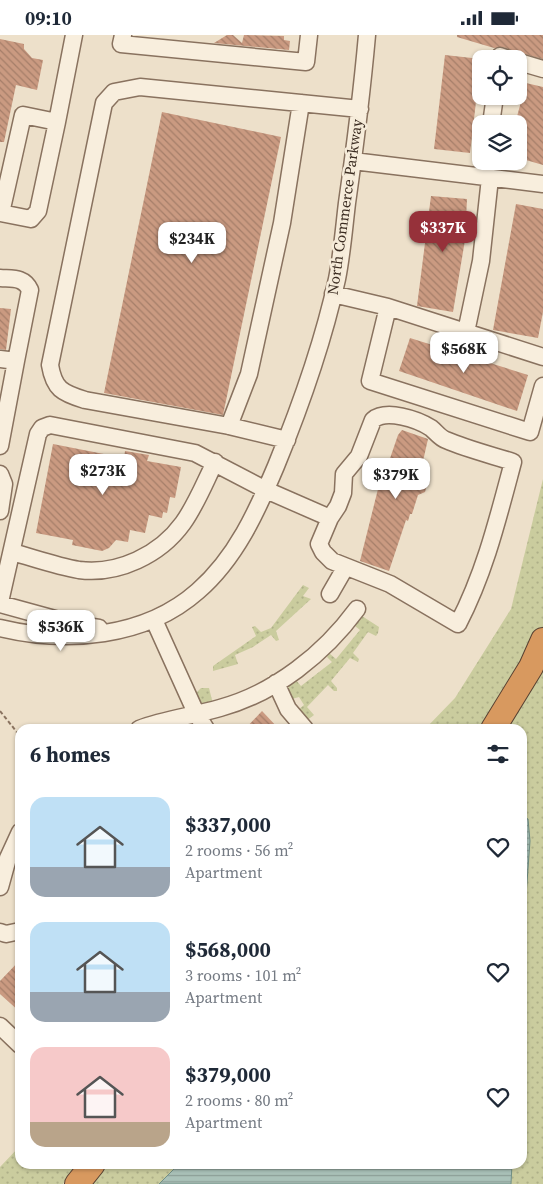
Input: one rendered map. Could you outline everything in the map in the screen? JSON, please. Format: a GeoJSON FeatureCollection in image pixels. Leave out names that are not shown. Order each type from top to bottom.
{"type":"FeatureCollection","features":[{"type":"Feature","properties":{"kind":"highway"},"geometry":{"type":"LineString","coordinates":[[496,724],[531,667],[543,640]]}},
{"type":"Feature","properties":{"kind":"highway"},"geometry":{"type":"LineString","coordinates":[[77,1184],[89,1169]]}},
{"type":"Feature","properties":{"kind":"street"},"geometry":{"type":"LineString","coordinates":[[57,122],[23,115],[1,213],[31,219],[38,211],[57,122],[74,35]]}},
{"type":"Feature","properties":{"kind":"street"},"geometry":{"type":"LineString","coordinates":[[123,35],[121,44],[306,62],[309,35]]}},
{"type":"Feature","properties":{"kind":"street","name":"North Commerce Parkway"},"geometry":{"type":"LineString","coordinates":[[0,628],[43,635],[74,636],[124,629],[154,620],[198,592],[215,575],[243,536],[266,490],[287,440],[310,376],[333,294],[360,109],[367,35]]}},
{"type":"Feature","properties":{"kind":"street"},"geometry":{"type":"LineString","coordinates":[[527,64],[543,69]]}},
{"type":"Feature","properties":{"kind":"street"},"geometry":{"type":"LineString","coordinates":[[287,440],[230,426],[85,400],[69,395],[57,387],[52,377],[50,365],[104,103],[114,92],[140,87],[360,109]]}},
{"type":"Feature","properties":{"kind":"street"},"geometry":{"type":"LineString","coordinates":[[230,426],[249,373],[282,223],[301,103]]}},
{"type":"Feature","properties":{"kind":"street"},"geometry":{"type":"LineString","coordinates":[[353,161],[487,172],[543,184]]}},
{"type":"Feature","properties":{"kind":"street"},"geometry":{"type":"LineString","coordinates":[[466,332],[481,261],[487,172]]}},
{"type":"Feature","properties":{"kind":"street"},"geometry":{"type":"LineString","coordinates":[[0,278],[20,279],[27,283],[30,291],[8,360],[0,446]]}},
{"type":"Feature","properties":{"kind":"street"},"geometry":{"type":"LineString","coordinates":[[333,294],[388,307],[543,357]]}},
{"type":"Feature","properties":{"kind":"street"},"geometry":{"type":"LineString","coordinates":[[388,307],[370,381],[530,432],[543,386]]}},
{"type":"Feature","properties":{"kind":"street"},"geometry":{"type":"LineString","coordinates":[[387,414],[417,422],[430,428],[445,440],[513,462],[490,549],[471,598],[458,624],[390,584],[344,568],[332,561],[323,552],[319,544],[330,518],[338,506],[343,493],[344,474],[355,463],[373,420],[378,416],[387,414]]}},
{"type":"Feature","properties":{"kind":"street"},"geometry":{"type":"LineString","coordinates":[[0,603],[38,434],[42,428],[50,425],[195,453],[266,490],[330,518]]}},
{"type":"Feature","properties":{"kind":"street"},"geometry":{"type":"LineString","coordinates":[[12,552],[81,570],[103,570],[126,565],[146,556],[166,542],[183,523],[215,462]]}},
{"type":"Feature","properties":{"kind":"street"},"geometry":{"type":"LineString","coordinates":[[0,473],[4,484],[0,511]]}},
{"type":"Feature","properties":{"kind":"street"},"geometry":{"type":"LineString","coordinates":[[330,594],[344,568]]}},
{"type":"Feature","properties":{"kind":"street","name":"North Commerce Parkway"},"geometry":{"type":"LineString","coordinates":[[0,603],[73,624],[100,629],[124,629]]}},
{"type":"Feature","properties":{"kind":"street"},"geometry":{"type":"LineString","coordinates":[[157,724],[241,701],[276,683],[321,649],[343,628],[357,609]]}},
{"type":"Feature","properties":{"kind":"street"},"geometry":{"type":"LineString","coordinates":[[154,620],[196,713],[203,724]]}},
{"type":"Feature","properties":{"kind":"street"},"geometry":{"type":"LineString","coordinates":[[276,683],[288,709],[301,724]]}},
{"type":"Feature","properties":{"kind":"street"},"geometry":{"type":"LineString","coordinates":[[0,887],[14,860]]}},
{"type":"Feature","properties":{"kind":"street"},"geometry":{"type":"LineString","coordinates":[[0,933],[15,932]]}},
{"type":"Feature","properties":{"kind":"street"},"geometry":{"type":"LineString","coordinates":[[0,1026],[15,1040]]}},
{"type":"Feature","properties":{"kind":"path"},"geometry":{"type":"LineString","coordinates":[[0,711],[15,730]]}},
{"type":"Feature","properties":{"kind":"green space"},"geometry":{"type":"Polygon","coordinates":[[[543,479],[543,628],[487,724],[430,724],[455,698],[511,609],[543,479]]]}},
{"type":"Feature","properties":{"kind":"green space"},"geometry":{"type":"Polygon","coordinates":[[[303,585],[309,588],[303,596],[311,599],[276,631],[279,640],[276,641],[271,635],[253,647],[235,655],[238,664],[213,671],[213,666],[256,636],[252,627],[255,626],[261,632],[271,628],[303,585]]]}},
{"type":"Feature","properties":{"kind":"green space"},"geometry":{"type":"Polygon","coordinates":[[[362,616],[379,627],[378,633],[376,636],[368,632],[353,653],[359,659],[358,662],[350,658],[331,681],[337,688],[337,691],[334,691],[328,685],[307,707],[314,715],[306,721],[298,710],[304,705],[299,697],[292,699],[288,687],[296,680],[301,686],[332,662],[327,657],[329,653],[336,659],[360,630],[355,626],[362,616]]]}},
{"type":"Feature","properties":{"kind":"green space"},"geometry":{"type":"Polygon","coordinates":[[[543,652],[543,1184],[90,1184],[104,1169],[527,1169],[527,724],[503,724],[543,652]]]}},
{"type":"Feature","properties":{"kind":"green space"},"geometry":{"type":"Polygon","coordinates":[[[201,688],[209,688],[213,704],[205,706],[198,700],[197,692],[201,688]]]}},
{"type":"Feature","properties":{"kind":"green space"},"geometry":{"type":"Polygon","coordinates":[[[15,1151],[15,1169],[73,1169],[63,1184],[0,1184],[0,1167],[15,1151]]]}},
{"type":"Feature","properties":{"kind":"shaded area"},"geometry":{"type":"Polygon","coordinates":[[[527,818],[530,841],[527,882],[527,818]]]}},
{"type":"Feature","properties":{"kind":"shaded area"},"geometry":{"type":"Polygon","coordinates":[[[174,1169],[512,1169],[511,1184],[159,1184],[174,1169]]]}},
{"type":"Feature","properties":{"kind":"building"},"geometry":{"type":"Polygon","coordinates":[[[227,35],[233,35],[242,43],[244,35],[284,36],[284,40],[290,41],[289,50],[214,43],[227,35]]]}},
{"type":"Feature","properties":{"kind":"building"},"geometry":{"type":"Polygon","coordinates":[[[457,35],[543,35],[543,59],[527,55],[527,50],[511,50],[503,47],[494,48],[457,37],[457,35]]]}},
{"type":"Feature","properties":{"kind":"building"},"geometry":{"type":"Polygon","coordinates":[[[0,39],[24,44],[24,49],[32,58],[43,60],[37,90],[16,85],[4,142],[0,142],[0,39]]]}},
{"type":"Feature","properties":{"kind":"building"},"geometry":{"type":"Polygon","coordinates":[[[445,55],[472,58],[472,105],[476,105],[474,115],[472,115],[470,153],[434,149],[445,55]]]}},
{"type":"Feature","properties":{"kind":"building"},"geometry":{"type":"Polygon","coordinates":[[[527,83],[543,87],[543,165],[527,160],[527,115],[517,115],[520,105],[527,105],[527,83]]]}},
{"type":"Feature","properties":{"kind":"building"},"geometry":{"type":"Polygon","coordinates":[[[162,112],[281,137],[223,415],[104,393],[162,112]]]}},
{"type":"Feature","properties":{"kind":"building"},"geometry":{"type":"Polygon","coordinates":[[[431,196],[467,199],[465,240],[453,312],[417,306],[431,196]]]}},
{"type":"Feature","properties":{"kind":"building"},"geometry":{"type":"Polygon","coordinates":[[[516,204],[543,209],[543,312],[538,338],[493,330],[516,204]]]}},
{"type":"Feature","properties":{"kind":"building"},"geometry":{"type":"Polygon","coordinates":[[[0,308],[11,309],[6,350],[0,349],[0,308]]]}},
{"type":"Feature","properties":{"kind":"building"},"geometry":{"type":"Polygon","coordinates":[[[410,338],[528,375],[517,411],[399,371],[410,338]]]}},
{"type":"Feature","properties":{"kind":"building"},"geometry":{"type":"Polygon","coordinates":[[[402,430],[428,439],[421,470],[429,477],[425,492],[418,495],[412,514],[410,514],[408,521],[406,520],[389,571],[360,561],[382,473],[385,473],[398,435],[402,430]]]}},
{"type":"Feature","properties":{"kind":"building"},"geometry":{"type":"Polygon","coordinates":[[[53,444],[124,458],[125,451],[149,455],[147,461],[181,467],[175,498],[170,497],[167,513],[163,512],[162,518],[149,515],[145,533],[130,530],[128,542],[116,540],[109,548],[102,551],[72,545],[73,540],[36,533],[53,444]]]}},
{"type":"Feature","properties":{"kind":"building"},"geometry":{"type":"Polygon","coordinates":[[[262,711],[274,724],[250,724],[262,711]]]}},
{"type":"Feature","properties":{"kind":"building"},"geometry":{"type":"Polygon","coordinates":[[[15,965],[15,1008],[0,994],[0,981],[15,965]]]}}]}
